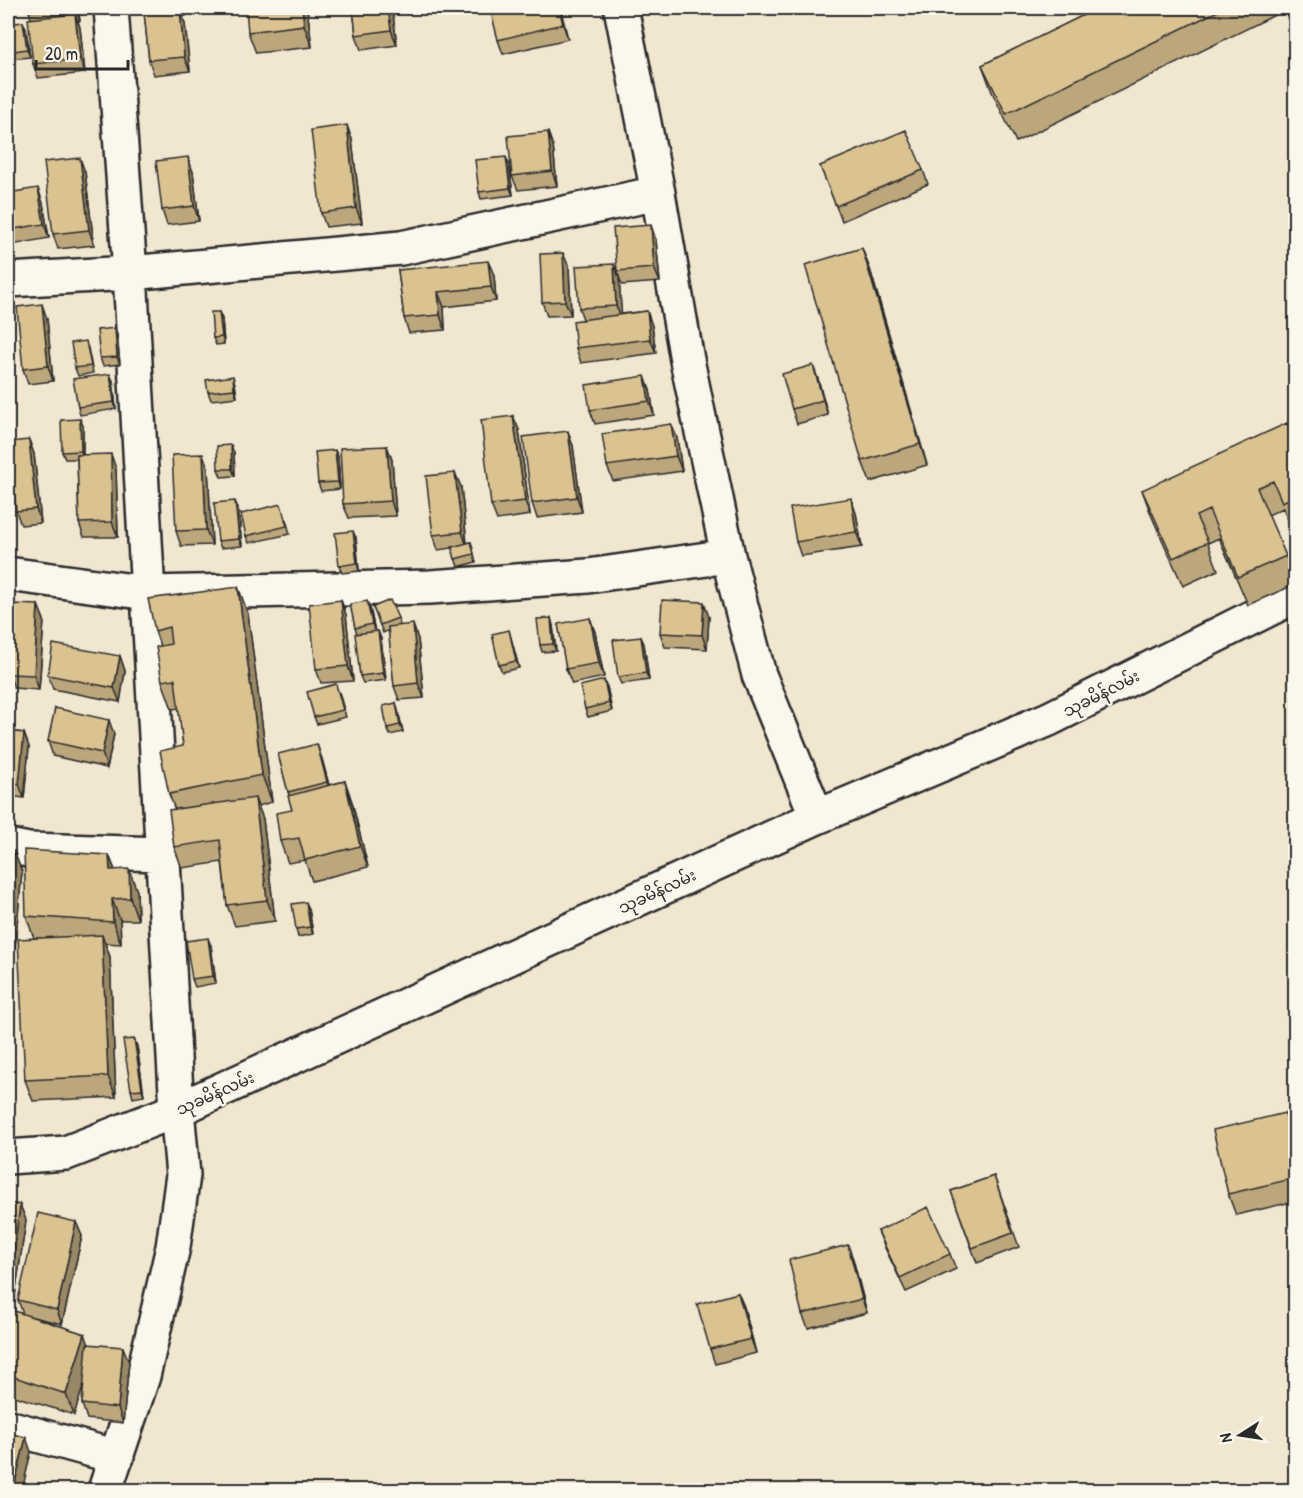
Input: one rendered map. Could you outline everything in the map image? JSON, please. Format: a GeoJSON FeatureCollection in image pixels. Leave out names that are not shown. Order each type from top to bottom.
{"type":"FeatureCollection","features":[{"type":"Feature","properties":{"kind":"street"},"geometry":{"type":"LineString","coordinates":[[105,1491],[143,1376],[173,1247],[183,1175],[177,1110],[130,273],[111,8]]}},
{"type":"Feature","properties":{"kind":"street"},"geometry":{"type":"LineString","coordinates":[[621,8],[658,193],[687,360],[728,556],[759,675],[817,817]]}},
{"type":"Feature","properties":{"kind":"street"},"geometry":{"type":"LineString","coordinates":[[8,280],[130,273],[401,248],[658,193]]}},
{"type":"Feature","properties":{"kind":"street"},"geometry":{"type":"LineString","coordinates":[[8,574],[148,593],[430,587],[588,576],[728,556]]}},
{"type":"Feature","properties":{"kind":"street","name":"သုခမိန်လမ်း"},"geometry":{"type":"LineString","coordinates":[[8,1157],[66,1153],[177,1110],[817,817],[1049,719],[1296,594]]}},
{"type":"Feature","properties":{"kind":"street"},"geometry":{"type":"LineString","coordinates":[[8,846],[28,850],[163,854]]}},
{"type":"Feature","properties":{"kind":"street"},"geometry":{"type":"LineString","coordinates":[[8,1427],[117,1457]]}},
{"type":"Feature","properties":{"kind":"building"},"geometry":{"type":"Polygon","coordinates":[[[28,8],[64,8],[29,11],[28,8]]]}},
{"type":"Feature","properties":{"kind":"building"},"geometry":{"type":"Polygon","coordinates":[[[154,8],[183,8],[183,9],[155,11],[154,8]]]}},
{"type":"Feature","properties":{"kind":"building"},"geometry":{"type":"Polygon","coordinates":[[[246,8],[302,8],[304,25],[248,32],[246,8]]]}},
{"type":"Feature","properties":{"kind":"building"},"geometry":{"type":"Polygon","coordinates":[[[353,8],[388,8],[391,30],[356,35],[353,8]]]}},
{"type":"Feature","properties":{"kind":"building"},"geometry":{"type":"Polygon","coordinates":[[[510,8],[559,8],[563,24],[498,40],[491,12],[510,8]]]}},
{"type":"Feature","properties":{"kind":"building"},"geometry":{"type":"Polygon","coordinates":[[[1098,8],[1224,8],[1006,114],[982,65],[1098,8]]]}},
{"type":"Feature","properties":{"kind":"building"},"geometry":{"type":"Polygon","coordinates":[[[180,9],[184,57],[149,60],[144,12],[180,9]]]}},
{"type":"Feature","properties":{"kind":"building"},"geometry":{"type":"Polygon","coordinates":[[[75,14],[80,59],[33,64],[28,19],[75,14]]]}},
{"type":"Feature","properties":{"kind":"building"},"geometry":{"type":"Polygon","coordinates":[[[23,22],[27,49],[8,52],[8,24],[23,22]]]}},
{"type":"Feature","properties":{"kind":"building"},"geometry":{"type":"Polygon","coordinates":[[[347,125],[356,208],[321,213],[311,130],[347,125]]]}},
{"type":"Feature","properties":{"kind":"building"},"geometry":{"type":"Polygon","coordinates":[[[906,130],[923,170],[836,206],[820,166],[906,130]]]}},
{"type":"Feature","properties":{"kind":"building"},"geometry":{"type":"Polygon","coordinates":[[[548,132],[552,171],[512,176],[508,136],[548,132]]]}},
{"type":"Feature","properties":{"kind":"building"},"geometry":{"type":"Polygon","coordinates":[[[188,157],[194,206],[162,210],[156,161],[188,157]]]}},
{"type":"Feature","properties":{"kind":"building"},"geometry":{"type":"Polygon","coordinates":[[[506,157],[510,188],[479,192],[475,160],[506,157]]]}},
{"type":"Feature","properties":{"kind":"building"},"geometry":{"type":"Polygon","coordinates":[[[80,158],[89,230],[53,234],[44,162],[80,158]]]}},
{"type":"Feature","properties":{"kind":"building"},"geometry":{"type":"Polygon","coordinates":[[[38,188],[44,224],[8,230],[8,193],[38,188]]]}},
{"type":"Feature","properties":{"kind":"building"},"geometry":{"type":"Polygon","coordinates":[[[651,225],[654,268],[617,271],[613,228],[651,225]]]}},
{"type":"Feature","properties":{"kind":"building"},"geometry":{"type":"Polygon","coordinates":[[[862,248],[920,444],[862,461],[805,265],[862,248]]]}},
{"type":"Feature","properties":{"kind":"building"},"geometry":{"type":"Polygon","coordinates":[[[563,253],[565,301],[542,302],[540,254],[563,253]]]}},
{"type":"Feature","properties":{"kind":"building"},"geometry":{"type":"Polygon","coordinates":[[[488,261],[491,287],[438,292],[440,315],[404,318],[398,270],[488,261]]]}},
{"type":"Feature","properties":{"kind":"building"},"geometry":{"type":"Polygon","coordinates":[[[614,264],[616,306],[579,308],[576,266],[614,264]]]}},
{"type":"Feature","properties":{"kind":"building"},"geometry":{"type":"Polygon","coordinates":[[[42,304],[48,366],[23,369],[17,307],[42,304]]]}},
{"type":"Feature","properties":{"kind":"building"},"geometry":{"type":"Polygon","coordinates":[[[647,311],[650,339],[576,348],[573,321],[647,311]]]}},
{"type":"Feature","properties":{"kind":"building"},"geometry":{"type":"Polygon","coordinates":[[[211,312],[219,312],[222,337],[213,338],[211,312]]]}},
{"type":"Feature","properties":{"kind":"building"},"geometry":{"type":"Polygon","coordinates":[[[115,328],[117,357],[100,358],[97,330],[115,328]]]}},
{"type":"Feature","properties":{"kind":"building"},"geometry":{"type":"Polygon","coordinates":[[[86,341],[91,366],[75,368],[71,343],[86,341]]]}},
{"type":"Feature","properties":{"kind":"building"},"geometry":{"type":"Polygon","coordinates":[[[813,365],[823,400],[792,409],[782,374],[813,365]]]}},
{"type":"Feature","properties":{"kind":"building"},"geometry":{"type":"Polygon","coordinates":[[[110,374],[114,402],[78,407],[73,379],[110,374]]]}},
{"type":"Feature","properties":{"kind":"building"},"geometry":{"type":"Polygon","coordinates":[[[233,376],[234,389],[208,392],[206,380],[233,376]]]}},
{"type":"Feature","properties":{"kind":"building"},"geometry":{"type":"Polygon","coordinates":[[[645,376],[649,401],[590,410],[586,385],[645,376]]]}},
{"type":"Feature","properties":{"kind":"building"},"geometry":{"type":"Polygon","coordinates":[[[1296,377],[1296,395],[1289,380],[1296,377]]]}},
{"type":"Feature","properties":{"kind":"building"},"geometry":{"type":"Polygon","coordinates":[[[513,416],[525,501],[491,505],[481,420],[513,416]]]}},
{"type":"Feature","properties":{"kind":"building"},"geometry":{"type":"Polygon","coordinates":[[[80,419],[81,451],[62,452],[61,420],[80,419]]]}},
{"type":"Feature","properties":{"kind":"building"},"geometry":{"type":"Polygon","coordinates":[[[1287,423],[1296,440],[1296,496],[1282,502],[1273,481],[1257,488],[1286,556],[1238,577],[1209,510],[1196,516],[1208,542],[1173,558],[1142,490],[1287,423]]]}},
{"type":"Feature","properties":{"kind":"building"},"geometry":{"type":"Polygon","coordinates":[[[671,424],[676,456],[607,466],[602,434],[671,424]]]}},
{"type":"Feature","properties":{"kind":"building"},"geometry":{"type":"Polygon","coordinates":[[[568,431],[577,497],[532,503],[523,437],[568,431]]]}},
{"type":"Feature","properties":{"kind":"building"},"geometry":{"type":"Polygon","coordinates":[[[29,440],[36,509],[16,511],[9,442],[29,440]]]}},
{"type":"Feature","properties":{"kind":"building"},"geometry":{"type":"Polygon","coordinates":[[[231,445],[232,469],[218,469],[217,446],[231,445]]]}},
{"type":"Feature","properties":{"kind":"building"},"geometry":{"type":"Polygon","coordinates":[[[387,446],[391,501],[343,504],[340,448],[387,446]]]}},
{"type":"Feature","properties":{"kind":"building"},"geometry":{"type":"Polygon","coordinates":[[[335,450],[338,482],[318,483],[315,452],[335,450]]]}},
{"type":"Feature","properties":{"kind":"building"},"geometry":{"type":"Polygon","coordinates":[[[111,454],[112,522],[79,523],[77,455],[111,454]]]}},
{"type":"Feature","properties":{"kind":"building"},"geometry":{"type":"Polygon","coordinates":[[[203,454],[206,530],[176,531],[172,455],[203,454]]]}},
{"type":"Feature","properties":{"kind":"building"},"geometry":{"type":"Polygon","coordinates":[[[455,473],[462,532],[433,535],[426,476],[455,473]]]}},
{"type":"Feature","properties":{"kind":"building"},"geometry":{"type":"Polygon","coordinates":[[[851,498],[856,532],[796,542],[790,508],[851,498]]]}},
{"type":"Feature","properties":{"kind":"building"},"geometry":{"type":"Polygon","coordinates":[[[235,501],[239,539],[218,541],[214,503],[235,501]]]}},
{"type":"Feature","properties":{"kind":"building"},"geometry":{"type":"Polygon","coordinates":[[[281,504],[287,526],[246,536],[241,514],[281,504]]]}},
{"type":"Feature","properties":{"kind":"building"},"geometry":{"type":"Polygon","coordinates":[[[353,531],[357,563],[339,566],[335,533],[353,531]]]}},
{"type":"Feature","properties":{"kind":"building"},"geometry":{"type":"Polygon","coordinates":[[[471,542],[474,554],[455,559],[452,547],[471,542]]]}},
{"type":"Feature","properties":{"kind":"building"},"geometry":{"type":"Polygon","coordinates":[[[238,587],[262,775],[169,794],[160,751],[183,746],[175,679],[162,681],[156,647],[171,644],[169,627],[155,631],[148,599],[238,587]]]}},
{"type":"Feature","properties":{"kind":"building"},"geometry":{"type":"Polygon","coordinates":[[[341,600],[348,666],[316,669],[309,604],[341,600]]]}},
{"type":"Feature","properties":{"kind":"building"},"geometry":{"type":"Polygon","coordinates":[[[390,600],[398,618],[380,625],[373,607],[390,600]]]}},
{"type":"Feature","properties":{"kind":"building"},"geometry":{"type":"Polygon","coordinates":[[[662,600],[704,602],[702,635],[660,633],[662,600]]]}},
{"type":"Feature","properties":{"kind":"building"},"geometry":{"type":"Polygon","coordinates":[[[367,601],[372,624],[355,628],[350,604],[367,601]]]}},
{"type":"Feature","properties":{"kind":"building"},"geometry":{"type":"Polygon","coordinates":[[[13,604],[38,605],[34,675],[9,674],[13,604]]]}},
{"type":"Feature","properties":{"kind":"building"},"geometry":{"type":"Polygon","coordinates":[[[551,618],[553,644],[540,645],[537,619],[551,618]]]}},
{"type":"Feature","properties":{"kind":"building"},"geometry":{"type":"Polygon","coordinates":[[[590,618],[599,663],[566,669],[558,624],[590,618]]]}},
{"type":"Feature","properties":{"kind":"building"},"geometry":{"type":"Polygon","coordinates":[[[413,624],[418,683],[394,686],[388,627],[413,624]]]}},
{"type":"Feature","properties":{"kind":"building"},"geometry":{"type":"Polygon","coordinates":[[[509,630],[516,661],[499,665],[492,634],[509,630]]]}},
{"type":"Feature","properties":{"kind":"building"},"geometry":{"type":"Polygon","coordinates":[[[378,631],[383,673],[360,676],[355,634],[378,631]]]}},
{"type":"Feature","properties":{"kind":"building"},"geometry":{"type":"Polygon","coordinates":[[[641,637],[646,673],[618,677],[613,640],[641,637]]]}},
{"type":"Feature","properties":{"kind":"building"},"geometry":{"type":"Polygon","coordinates":[[[53,644],[120,656],[114,688],[48,675],[53,644]]]}},
{"type":"Feature","properties":{"kind":"building"},"geometry":{"type":"Polygon","coordinates":[[[604,680],[609,703],[585,709],[580,686],[604,680]]]}},
{"type":"Feature","properties":{"kind":"building"},"geometry":{"type":"Polygon","coordinates":[[[336,684],[343,710],[314,717],[307,692],[336,684]]]}},
{"type":"Feature","properties":{"kind":"building"},"geometry":{"type":"Polygon","coordinates":[[[396,703],[400,725],[387,728],[383,706],[396,703]]]}},
{"type":"Feature","properties":{"kind":"building"},"geometry":{"type":"Polygon","coordinates":[[[55,708],[109,720],[102,753],[48,741],[55,708]]]}},
{"type":"Feature","properties":{"kind":"building"},"geometry":{"type":"Polygon","coordinates":[[[8,731],[24,733],[19,784],[8,782],[8,731]]]}},
{"type":"Feature","properties":{"kind":"building"},"geometry":{"type":"Polygon","coordinates":[[[317,744],[327,782],[288,792],[278,754],[317,744]]]}},
{"type":"Feature","properties":{"kind":"building"},"geometry":{"type":"Polygon","coordinates":[[[345,781],[360,846],[305,860],[299,838],[280,841],[276,813],[292,810],[288,796],[345,781]]]}},
{"type":"Feature","properties":{"kind":"building"},"geometry":{"type":"Polygon","coordinates":[[[255,798],[267,900],[227,905],[220,840],[174,847],[169,810],[255,798]]]}},
{"type":"Feature","properties":{"kind":"building"},"geometry":{"type":"Polygon","coordinates":[[[8,850],[14,851],[8,923],[8,850]]]}},
{"type":"Feature","properties":{"kind":"building"},"geometry":{"type":"Polygon","coordinates":[[[24,850],[109,855],[110,870],[129,869],[130,898],[112,899],[113,922],[26,916],[24,850]]]}},
{"type":"Feature","properties":{"kind":"building"},"geometry":{"type":"Polygon","coordinates":[[[306,902],[310,927],[296,929],[292,904],[306,902]]]}},
{"type":"Feature","properties":{"kind":"building"},"geometry":{"type":"Polygon","coordinates":[[[102,935],[108,1076],[25,1080],[18,939],[102,935]]]}},
{"type":"Feature","properties":{"kind":"building"},"geometry":{"type":"Polygon","coordinates":[[[208,938],[213,976],[192,979],[186,941],[208,938]]]}},
{"type":"Feature","properties":{"kind":"building"},"geometry":{"type":"Polygon","coordinates":[[[134,1039],[142,1089],[131,1090],[123,1040],[134,1039]]]}},
{"type":"Feature","properties":{"kind":"building"},"geometry":{"type":"Polygon","coordinates":[[[1285,1113],[1296,1157],[1296,1178],[1228,1194],[1213,1130],[1285,1113]]]}},
{"type":"Feature","properties":{"kind":"building"},"geometry":{"type":"Polygon","coordinates":[[[994,1176],[1013,1233],[972,1248],[951,1191],[994,1176]]]}},
{"type":"Feature","properties":{"kind":"building"},"geometry":{"type":"Polygon","coordinates":[[[8,1203],[20,1205],[8,1294],[8,1203]]]}},
{"type":"Feature","properties":{"kind":"building"},"geometry":{"type":"Polygon","coordinates":[[[928,1207],[950,1254],[900,1278],[878,1231],[928,1207]]]}},
{"type":"Feature","properties":{"kind":"building"},"geometry":{"type":"Polygon","coordinates":[[[38,1213],[76,1222],[57,1310],[18,1300],[38,1213]]]}},
{"type":"Feature","properties":{"kind":"building"},"geometry":{"type":"Polygon","coordinates":[[[848,1245],[862,1299],[802,1314],[789,1260],[848,1245]]]}},
{"type":"Feature","properties":{"kind":"building"},"geometry":{"type":"Polygon","coordinates":[[[738,1293],[751,1339],[710,1349],[697,1304],[738,1293]]]}},
{"type":"Feature","properties":{"kind":"building"},"geometry":{"type":"Polygon","coordinates":[[[8,1309],[85,1334],[66,1394],[8,1375],[8,1309]]]}},
{"type":"Feature","properties":{"kind":"building"},"geometry":{"type":"Polygon","coordinates":[[[87,1344],[123,1347],[118,1408],[82,1404],[87,1344]]]}},
{"type":"Feature","properties":{"kind":"building"},"geometry":{"type":"Polygon","coordinates":[[[8,1433],[26,1437],[13,1491],[8,1491],[8,1433]]]}}]}
